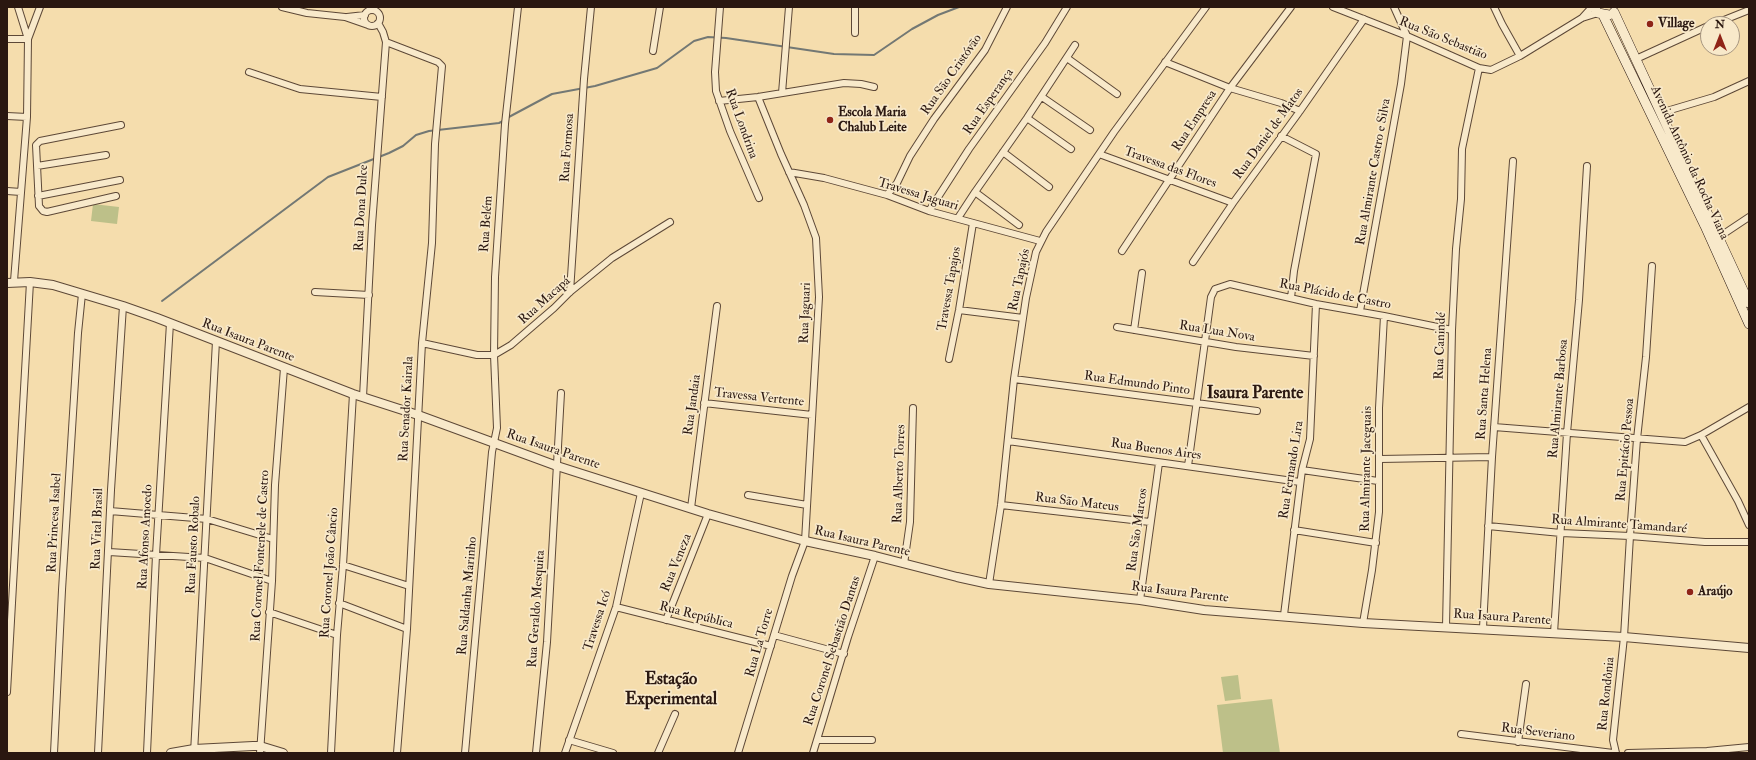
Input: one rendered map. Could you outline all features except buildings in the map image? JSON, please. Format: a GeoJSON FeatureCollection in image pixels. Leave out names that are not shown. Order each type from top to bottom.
{"type":"FeatureCollection","features":[{"type":"Feature","properties":{"kind":"main road"},"geometry":{"type":"LineString","coordinates":[[1597,11],[1609,15],[1616,8]]}},
{"type":"Feature","properties":{"kind":"main road","name":"Avenida Antônio da Rocha Viana"},"geometry":{"type":"LineString","coordinates":[[1616,8],[1636,59],[1660,113],[1749,303]]}},
{"type":"Feature","properties":{"kind":"main road","name":"Avenida Antônio da Rocha Viana"},"geometry":{"type":"LineString","coordinates":[[1597,11],[1694,204],[1749,324]]}},
{"type":"Feature","properties":{"kind":"street"},"geometry":{"type":"LineString","coordinates":[[10,282],[19,224],[26,117],[28,39],[18,7]]}},
{"type":"Feature","properties":{"kind":"street"},"geometry":{"type":"LineString","coordinates":[[28,39],[40,7]]}},
{"type":"Feature","properties":{"kind":"street"},"geometry":{"type":"LineString","coordinates":[[282,7],[345,17],[368,25],[375,25],[378,22],[379,7]]}},
{"type":"Feature","properties":{"kind":"street","name":"Rua Belém"},"geometry":{"type":"LineString","coordinates":[[494,442],[497,428],[494,356],[495,277],[505,124],[518,7]]}},
{"type":"Feature","properties":{"kind":"street","name":"Rua Formosa"},"geometry":{"type":"LineString","coordinates":[[570,292],[584,78],[591,7]]}},
{"type":"Feature","properties":{"kind":"street"},"geometry":{"type":"LineString","coordinates":[[653,51],[660,7]]}},
{"type":"Feature","properties":{"kind":"street","name":"Rua Londrina"},"geometry":{"type":"LineString","coordinates":[[720,7],[715,79],[720,101],[759,198]]}},
{"type":"Feature","properties":{"kind":"street"},"geometry":{"type":"LineString","coordinates":[[782,93],[789,7]]}},
{"type":"Feature","properties":{"kind":"street"},"geometry":{"type":"LineString","coordinates":[[854,7],[855,33]]}},
{"type":"Feature","properties":{"kind":"street","name":"Rua São Cristóvão"},"geometry":{"type":"LineString","coordinates":[[886,195],[897,183],[910,156],[934,119],[985,50],[1008,7]]}},
{"type":"Feature","properties":{"kind":"street","name":"Rua Esperança"},"geometry":{"type":"LineString","coordinates":[[929,211],[969,149],[1045,42],[1067,7]]}},
{"type":"Feature","properties":{"kind":"street","name":"Rua Tapajós"},"geometry":{"type":"LineString","coordinates":[[989,584],[1001,506],[1014,379],[1023,318],[1033,263],[1040,242],[1099,154],[1206,7]]}},
{"type":"Feature","properties":{"kind":"street","name":"Rua Empresa"},"geometry":{"type":"LineString","coordinates":[[1122,251],[1230,88],[1291,7]]}},
{"type":"Feature","properties":{"kind":"street","name":"Rua São Sebastião"},"geometry":{"type":"LineString","coordinates":[[1333,7],[1407,36],[1479,68],[1495,70],[1582,18],[1597,11]]}},
{"type":"Feature","properties":{"kind":"street"},"geometry":{"type":"LineString","coordinates":[[1394,7],[1407,36]]}},
{"type":"Feature","properties":{"kind":"street"},"geometry":{"type":"LineString","coordinates":[[1494,7],[1520,56]]}},
{"type":"Feature","properties":{"kind":"street"},"geometry":{"type":"LineString","coordinates":[[1734,16],[1749,10]]}},
{"type":"Feature","properties":{"kind":"street"},"geometry":{"type":"LineString","coordinates":[[345,17],[368,11],[375,11],[379,15]]}},
{"type":"Feature","properties":{"kind":"street"},"geometry":{"type":"LineString","coordinates":[[368,11],[365,22],[368,25]]}},
{"type":"Feature","properties":{"kind":"street","name":"Rua São Sebastião"},"geometry":{"type":"LineString","coordinates":[[1582,18],[1597,11]]}},
{"type":"Feature","properties":{"kind":"street","name":"Rua Daniel de Matos"},"geometry":{"type":"LineString","coordinates":[[1193,262],[1233,203],[1300,111],[1364,19]]}},
{"type":"Feature","properties":{"kind":"street","name":"Rua Dona Dulce"},"geometry":{"type":"LineString","coordinates":[[363,397],[376,167],[386,42],[378,22]]}},
{"type":"Feature","properties":{"kind":"street"},"geometry":{"type":"LineString","coordinates":[[1636,59],[1700,30]]}},
{"type":"Feature","properties":{"kind":"street","name":"Rua Almirante Castro e Silva"},"geometry":{"type":"LineString","coordinates":[[1360,311],[1401,84],[1407,36]]}},
{"type":"Feature","properties":{"kind":"street"},"geometry":{"type":"LineString","coordinates":[[7,40],[28,39]]}},
{"type":"Feature","properties":{"kind":"street","name":"Rua Senador Kairala"},"geometry":{"type":"LineString","coordinates":[[386,42],[438,62],[442,66],[436,137],[432,243],[422,344],[407,629],[397,753]]}},
{"type":"Feature","properties":{"kind":"street"},"geometry":{"type":"LineString","coordinates":[[958,218],[974,192],[1027,118],[1075,45]]}},
{"type":"Feature","properties":{"kind":"street"},"geometry":{"type":"LineString","coordinates":[[1067,58],[1117,94]]}},
{"type":"Feature","properties":{"kind":"street"},"geometry":{"type":"LineString","coordinates":[[1165,62],[1230,88],[1281,103],[1300,111]]}},
{"type":"Feature","properties":{"kind":"street","name":"Rua Canindé"},"geometry":{"type":"LineString","coordinates":[[1446,627],[1448,457],[1456,250],[1461,199],[1462,149],[1479,68]]}},
{"type":"Feature","properties":{"kind":"street"},"geometry":{"type":"LineString","coordinates":[[249,72],[300,89],[382,97]]}},
{"type":"Feature","properties":{"kind":"street"},"geometry":{"type":"LineString","coordinates":[[1660,113],[1714,97],[1749,81]]}},
{"type":"Feature","properties":{"kind":"street"},"geometry":{"type":"LineString","coordinates":[[720,101],[758,97],[844,83],[861,84],[874,87]]}},
{"type":"Feature","properties":{"kind":"street"},"geometry":{"type":"LineString","coordinates":[[1042,96],[1090,130]]}},
{"type":"Feature","properties":{"kind":"street","name":"Rua Jaguari"},"geometry":{"type":"LineString","coordinates":[[758,97],[811,222],[816,238],[819,297],[805,541]]}},
{"type":"Feature","properties":{"kind":"street"},"geometry":{"type":"LineString","coordinates":[[7,116],[26,117]]}},
{"type":"Feature","properties":{"kind":"street"},"geometry":{"type":"LineString","coordinates":[[1027,118],[1071,149]]}},
{"type":"Feature","properties":{"kind":"street"},"geometry":{"type":"LineString","coordinates":[[116,196],[47,212],[43,211],[38,206],[36,145],[40,141],[121,124]]}},
{"type":"Feature","properties":{"kind":"street"},"geometry":{"type":"LineString","coordinates":[[1281,136],[1316,154],[1294,271],[1291,298]]}},
{"type":"Feature","properties":{"kind":"street"},"geometry":{"type":"LineString","coordinates":[[24,149],[36,150]]}},
{"type":"Feature","properties":{"kind":"street"},"geometry":{"type":"LineString","coordinates":[[1002,152],[1049,187]]}},
{"type":"Feature","properties":{"kind":"street","name":"Travessa das Flores"},"geometry":{"type":"LineString","coordinates":[[1099,154],[1233,203]]}},
{"type":"Feature","properties":{"kind":"street"},"geometry":{"type":"LineString","coordinates":[[24,160],[36,163],[106,155]]}},
{"type":"Feature","properties":{"kind":"street","name":"Rua Santa Helena"},"geometry":{"type":"LineString","coordinates":[[1483,628],[1492,457],[1513,161]]}},
{"type":"Feature","properties":{"kind":"street","name":"Rua Almirante Barbosa"},"geometry":{"type":"LineString","coordinates":[[1554,633],[1587,166]]}},
{"type":"Feature","properties":{"kind":"street","name":"Travessa Jaguari"},"geometry":{"type":"LineString","coordinates":[[789,172],[824,178],[886,195],[929,211],[1040,242]]}},
{"type":"Feature","properties":{"kind":"street"},"geometry":{"type":"LineString","coordinates":[[38,196],[120,180]]}},
{"type":"Feature","properties":{"kind":"street"},"geometry":{"type":"LineString","coordinates":[[7,191],[21,192]]}},
{"type":"Feature","properties":{"kind":"street"},"geometry":{"type":"LineString","coordinates":[[974,192],[1019,225]]}},
{"type":"Feature","properties":{"kind":"street"},"geometry":{"type":"LineString","coordinates":[[1719,237],[1749,217]]}},
{"type":"Feature","properties":{"kind":"street","name":"Rua Macapá"},"geometry":{"type":"LineString","coordinates":[[494,356],[511,346],[570,292],[612,258],[670,222]]}},
{"type":"Feature","properties":{"kind":"street","name":"Travessa Tapajos"},"geometry":{"type":"LineString","coordinates":[[949,359],[959,310],[973,223]]}},
{"type":"Feature","properties":{"kind":"street","name":"Rua Epitácio Pessoa"},"geometry":{"type":"LineString","coordinates":[[1624,637],[1637,440],[1647,350],[1652,266]]}},
{"type":"Feature","properties":{"kind":"street"},"geometry":{"type":"LineString","coordinates":[[1134,330],[1142,273]]}},
{"type":"Feature","properties":{"kind":"street","name":"Rua Isaura Parente"},"geometry":{"type":"LineString","coordinates":[[10,282],[30,282],[53,285],[123,306],[353,394],[418,415],[557,466],[708,514],[805,541],[875,556],[989,584],[1140,600],[1204,610],[1284,615],[1363,623],[1483,628],[1624,637],[1749,648]]}},
{"type":"Feature","properties":{"kind":"street"},"geometry":{"type":"LineString","coordinates":[[7,692],[30,282]]}},
{"type":"Feature","properties":{"kind":"street","name":"Rua Plácido de Castro"},"geometry":{"type":"LineString","coordinates":[[1206,342],[1211,297],[1215,289],[1230,284],[1316,304],[1360,311],[1452,330]]}},
{"type":"Feature","properties":{"kind":"street"},"geometry":{"type":"LineString","coordinates":[[315,292],[369,295]]}},
{"type":"Feature","properties":{"kind":"street","name":"Rua Princesa Isabel"},"geometry":{"type":"LineString","coordinates":[[54,753],[62,590],[78,333],[82,294]]}},
{"type":"Feature","properties":{"kind":"street","name":"Rua Fernando Lira"},"geometry":{"type":"LineString","coordinates":[[1284,615],[1300,482],[1310,439],[1316,304]]}},
{"type":"Feature","properties":{"kind":"street","name":"Rua Vital Brasil"},"geometry":{"type":"LineString","coordinates":[[98,753],[110,511],[123,306]]}},
{"type":"Feature","properties":{"kind":"street","name":"Rua Jandaia"},"geometry":{"type":"LineString","coordinates":[[691,508],[718,306]]}},
{"type":"Feature","properties":{"kind":"street"},"geometry":{"type":"LineString","coordinates":[[959,310],[1023,318]]}},
{"type":"Feature","properties":{"kind":"street","name":"Rua Almirante Jaceguais"},"geometry":{"type":"LineString","coordinates":[[1363,623],[1376,543],[1379,512],[1378,481],[1380,459],[1380,400],[1384,316]]}},
{"type":"Feature","properties":{"kind":"street","name":"Rua Afonso Amoedo"},"geometry":{"type":"LineString","coordinates":[[147,753],[156,555],[170,323]]}},
{"type":"Feature","properties":{"kind":"street","name":"Rua Lua Nova"},"geometry":{"type":"LineString","coordinates":[[1117,327],[1206,342],[1314,356]]}},
{"type":"Feature","properties":{"kind":"street","name":"Rua Fausto Robalo"},"geometry":{"type":"LineString","coordinates":[[194,751],[216,341]]}},
{"type":"Feature","properties":{"kind":"street"},"geometry":{"type":"LineString","coordinates":[[1188,466],[1206,342]]}},
{"type":"Feature","properties":{"kind":"street"},"geometry":{"type":"LineString","coordinates":[[422,344],[477,355],[494,356]]}},
{"type":"Feature","properties":{"kind":"street","name":"Rua Coronel Fontenele de Castro"},"geometry":{"type":"LineString","coordinates":[[260,750],[272,581],[275,485],[284,368]]}},
{"type":"Feature","properties":{"kind":"street","name":"Rua Edmundo Pinto"},"geometry":{"type":"LineString","coordinates":[[1014,379],[1257,411]]}},
{"type":"Feature","properties":{"kind":"street","name":"Rua Geraldo Mesquita"},"geometry":{"type":"LineString","coordinates":[[536,753],[547,642],[561,393]]}},
{"type":"Feature","properties":{"kind":"street","name":"Rua Coronel João Câncio"},"geometry":{"type":"LineString","coordinates":[[331,753],[337,635],[343,565],[353,394]]}},
{"type":"Feature","properties":{"kind":"street","name":"Travessa Vertente"},"geometry":{"type":"LineString","coordinates":[[704,403],[812,415]]}},
{"type":"Feature","properties":{"kind":"street"},"geometry":{"type":"LineString","coordinates":[[1494,427],[1637,440],[1685,442],[1701,435],[1749,407]]}},
{"type":"Feature","properties":{"kind":"street","name":"Rua Alberto Torres"},"geometry":{"type":"LineString","coordinates":[[904,564],[910,522],[913,408]]}},
{"type":"Feature","properties":{"kind":"street"},"geometry":{"type":"LineString","coordinates":[[1701,435],[1738,501],[1749,525]]}},
{"type":"Feature","properties":{"kind":"street","name":"Rua Buenos Aires"},"geometry":{"type":"LineString","coordinates":[[1008,441],[1300,482]]}},
{"type":"Feature","properties":{"kind":"street","name":"Rua Saldanha Marinho"},"geometry":{"type":"LineString","coordinates":[[465,753],[494,442]]}},
{"type":"Feature","properties":{"kind":"street"},"geometry":{"type":"LineString","coordinates":[[1380,459],[1492,457]]}},
{"type":"Feature","properties":{"kind":"street","name":"Rua São Marcos"},"geometry":{"type":"LineString","coordinates":[[1140,600],[1159,463]]}},
{"type":"Feature","properties":{"kind":"street"},"geometry":{"type":"LineString","coordinates":[[1302,470],[1378,481]]}},
{"type":"Feature","properties":{"kind":"street","name":"Travessa Icó"},"geometry":{"type":"LineString","coordinates":[[565,753],[616,607],[641,493]]}},
{"type":"Feature","properties":{"kind":"street"},"geometry":{"type":"LineString","coordinates":[[748,495],[807,505]]}},
{"type":"Feature","properties":{"kind":"street","name":"Rua São Mateus"},"geometry":{"type":"LineString","coordinates":[[1001,506],[1150,522]]}},
{"type":"Feature","properties":{"kind":"street"},"geometry":{"type":"LineString","coordinates":[[110,511],[207,519],[273,539]]}},
{"type":"Feature","properties":{"kind":"street","name":"Rua Veneza"},"geometry":{"type":"LineString","coordinates":[[666,620],[708,514]]}},
{"type":"Feature","properties":{"kind":"street","name":"Rua Almirante Tamandaré"},"geometry":{"type":"LineString","coordinates":[[1488,526],[1561,533],[1630,536],[1705,542],[1749,542]]}},
{"type":"Feature","properties":{"kind":"street"},"geometry":{"type":"LineString","coordinates":[[1294,530],[1376,543]]}},
{"type":"Feature","properties":{"kind":"street","name":"Rua La Torre"},"geometry":{"type":"LineString","coordinates":[[738,753],[792,576],[805,541]]}},
{"type":"Feature","properties":{"kind":"street"},"geometry":{"type":"LineString","coordinates":[[109,552],[205,558],[272,581]]}},
{"type":"Feature","properties":{"kind":"street","name":"Rua Coronel Sebastião Dantas"},"geometry":{"type":"LineString","coordinates":[[813,753],[875,556]]}},
{"type":"Feature","properties":{"kind":"street"},"geometry":{"type":"LineString","coordinates":[[343,565],[409,586]]}},
{"type":"Feature","properties":{"kind":"street"},"geometry":{"type":"LineString","coordinates":[[339,603],[407,629]]}},
{"type":"Feature","properties":{"kind":"street","name":"Rua República"},"geometry":{"type":"LineString","coordinates":[[616,607],[771,646]]}},
{"type":"Feature","properties":{"kind":"street"},"geometry":{"type":"LineString","coordinates":[[269,612],[337,635]]}},
{"type":"Feature","properties":{"kind":"street"},"geometry":{"type":"LineString","coordinates":[[774,635],[844,654]]}},
{"type":"Feature","properties":{"kind":"street","name":"Rua Rondônia"},"geometry":{"type":"LineString","coordinates":[[1614,753],[1613,740],[1624,637]]}},
{"type":"Feature","properties":{"kind":"street"},"geometry":{"type":"LineString","coordinates":[[1518,742],[1526,684]]}},
{"type":"Feature","properties":{"kind":"street"},"geometry":{"type":"LineString","coordinates":[[658,753],[675,714]]}},
{"type":"Feature","properties":{"kind":"street","name":"Rua Severiano"},"geometry":{"type":"LineString","coordinates":[[1461,734],[1614,753]]}},
{"type":"Feature","properties":{"kind":"street"},"geometry":{"type":"LineString","coordinates":[[569,740],[613,753]]}},
{"type":"Feature","properties":{"kind":"street"},"geometry":{"type":"LineString","coordinates":[[817,740],[872,740]]}},
{"type":"Feature","properties":{"kind":"street"},"geometry":{"type":"LineString","coordinates":[[1628,753],[1707,751],[1749,747]]}},
{"type":"Feature","properties":{"kind":"street"},"geometry":{"type":"LineString","coordinates":[[171,753],[194,751],[260,750],[283,753]]}},
{"type":"Feature","properties":{"kind":"green space"},"geometry":{"type":"Polygon","coordinates":[[[93,204],[119,207],[117,224],[91,221],[93,204]]]}},
{"type":"Feature","properties":{"kind":"green space"},"geometry":{"type":"Polygon","coordinates":[[[1238,675],[1241,699],[1225,701],[1221,677],[1238,675]]]}},
{"type":"Feature","properties":{"kind":"green space"},"geometry":{"type":"Polygon","coordinates":[[[1272,699],[1280,753],[1223,753],[1217,705],[1272,699]]]}},
{"type":"Feature","properties":{"kind":"waterway"},"geometry":{"type":"LineString","coordinates":[[507,118],[552,94],[595,86],[657,68],[694,41],[708,37],[726,38],[834,54],[874,55],[912,29],[938,15],[959,7]]}},
{"type":"Feature","properties":{"kind":"waterway"},"geometry":{"type":"LineString","coordinates":[[162,301],[328,177],[389,153],[403,146],[416,135],[429,131],[499,123],[503,121]]}},
{"type":"Feature","properties":{"kind":"place","name":"Village"},"geometry":{"type":"Point","coordinates":[1650,24]}},
{"type":"Feature","properties":{"kind":"place","name":"Escola Maria Chalub Leite"},"geometry":{"type":"Point","coordinates":[830,120]}},
{"type":"Feature","properties":{"kind":"place","name":"Araújo"},"geometry":{"type":"Point","coordinates":[1690,592]}},
{"type":"Feature","properties":{"kind":"district","name":"Isaura Parente"},"geometry":{"type":"Point","coordinates":[1255,394]}},
{"type":"Feature","properties":{"kind":"district","name":"Estação Experimental"},"geometry":{"type":"Point","coordinates":[671,690]}}]}
